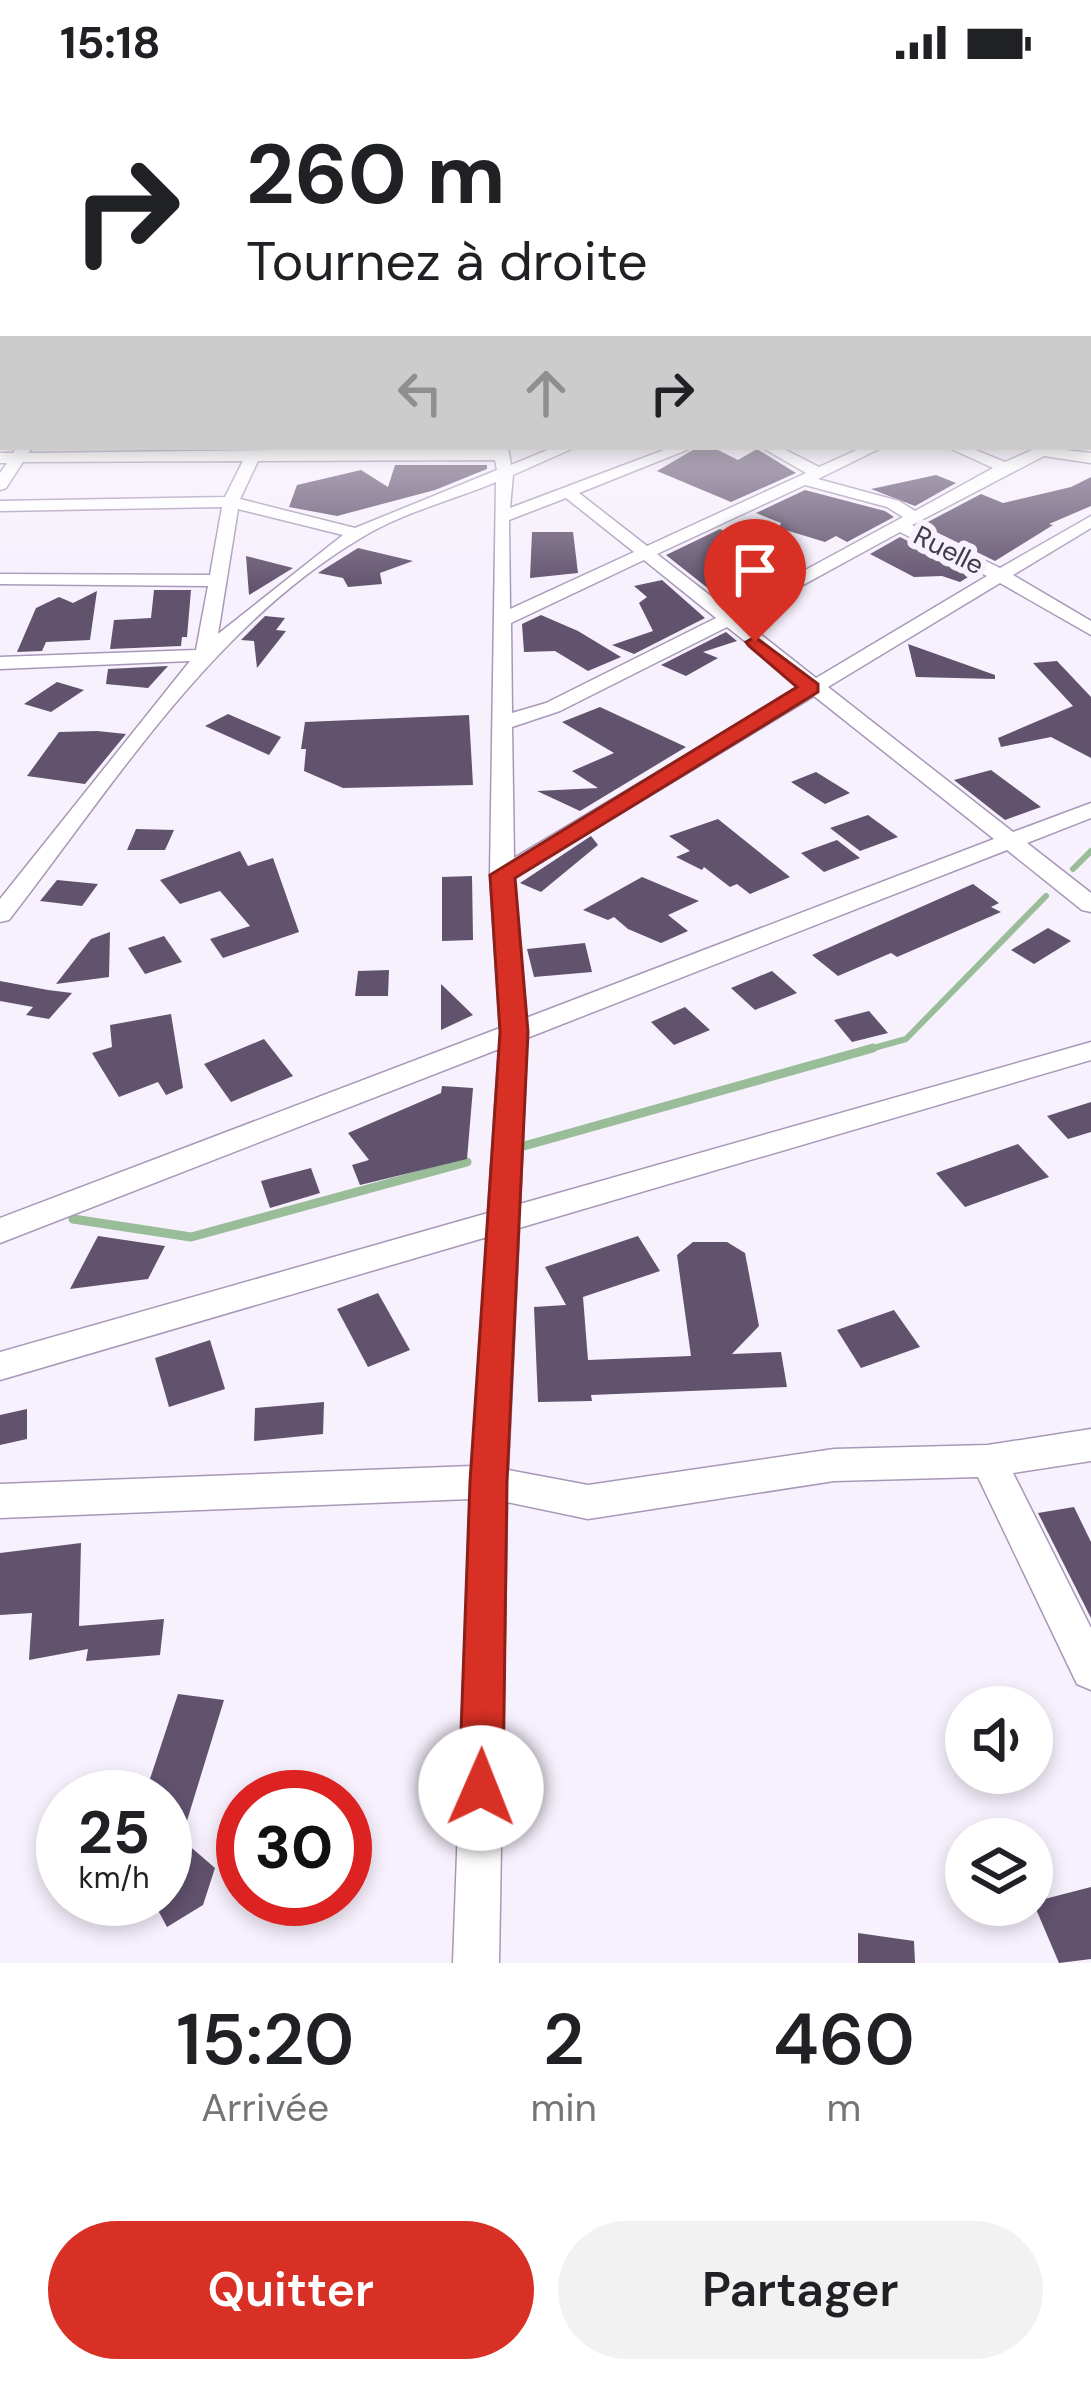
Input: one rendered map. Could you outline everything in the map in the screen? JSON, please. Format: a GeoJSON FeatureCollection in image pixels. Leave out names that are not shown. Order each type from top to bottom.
{"type":"FeatureCollection","features":[{"type":"Feature","properties":{"kind":"street"},"geometry":{"type":"LineString","coordinates":[[0,484],[14,454],[256,452],[502,458],[550,450]]}},
{"type":"Feature","properties":{"kind":"street"},"geometry":{"type":"LineString","coordinates":[[501,518],[678,450]]}},
{"type":"Feature","properties":{"kind":"street","name":"Ruelle"},"geometry":{"type":"LineString","coordinates":[[773,450],[811,477],[893,504],[904,520],[1091,629]]}},
{"type":"Feature","properties":{"kind":"street"},"geometry":{"type":"LineString","coordinates":[[501,620],[869,450]]}},
{"type":"Feature","properties":{"kind":"street"},"geometry":{"type":"LineString","coordinates":[[962,450],[1005,469]]}},
{"type":"Feature","properties":{"kind":"street"},"geometry":{"type":"LineString","coordinates":[[502,723],[554,707],[728,620],[904,520],[1045,450]]}},
{"type":"Feature","properties":{"kind":"street"},"geometry":{"type":"LineString","coordinates":[[205,655],[231,502],[256,452]]}},
{"type":"Feature","properties":{"kind":"street"},"geometry":{"type":"LineString","coordinates":[[476,1963],[489,1482],[514,1032],[502,875],[502,458]]}},
{"type":"Feature","properties":{"kind":"street"},"geometry":{"type":"LineString","coordinates":[[0,915],[205,655],[282,588],[356,533],[502,458]]}},
{"type":"Feature","properties":{"kind":"street"},"geometry":{"type":"LineString","coordinates":[[568,492],[1091,905]]}},
{"type":"Feature","properties":{"kind":"street"},"geometry":{"type":"LineString","coordinates":[[0,506],[231,502],[356,533]]}},
{"type":"Feature","properties":{"kind":"street"},"geometry":{"type":"LineString","coordinates":[[502,875],[1091,521]]}},
{"type":"Feature","properties":{"kind":"street"},"geometry":{"type":"LineString","coordinates":[[0,578],[216,581]]}},
{"type":"Feature","properties":{"kind":"street"},"geometry":{"type":"LineString","coordinates":[[0,663],[205,655]]}},
{"type":"Feature","properties":{"kind":"street"},"geometry":{"type":"LineString","coordinates":[[0,1231],[1091,810]]}},
{"type":"Feature","properties":{"kind":"street"},"geometry":{"type":"LineString","coordinates":[[0,1366],[1091,1051]]}},
{"type":"Feature","properties":{"kind":"street"},"geometry":{"type":"LineString","coordinates":[[0,1501],[489,1482],[588,1502],[834,1465],[988,1461],[1091,1445]]}},
{"type":"Feature","properties":{"kind":"street"},"geometry":{"type":"LineString","coordinates":[[988,1461],[1091,1670]]}},
{"type":"Feature","properties":{"kind":"building"},"geometry":{"type":"Polygon","coordinates":[[[693,450],[718,450],[738,460],[759,450],[796,473],[731,502],[657,471],[693,450]]]}},
{"type":"Feature","properties":{"kind":"building"},"geometry":{"type":"Polygon","coordinates":[[[395,465],[487,465],[487,469],[435,490],[337,516],[289,507],[297,485],[361,470],[388,487],[395,465]]]}},
{"type":"Feature","properties":{"kind":"building"},"geometry":{"type":"Polygon","coordinates":[[[936,475],[956,483],[915,506],[871,489],[936,475]]]}},
{"type":"Feature","properties":{"kind":"building"},"geometry":{"type":"Polygon","coordinates":[[[1091,477],[1091,506],[1049,524],[1053,525],[995,561],[922,525],[981,494],[1003,503],[1071,487],[1091,477]]]}},
{"type":"Feature","properties":{"kind":"building"},"geometry":{"type":"Polygon","coordinates":[[[805,490],[894,517],[847,542],[836,536],[825,542],[779,528],[781,523],[756,513],[805,490]]]}},
{"type":"Feature","properties":{"kind":"building"},"geometry":{"type":"Polygon","coordinates":[[[720,529],[774,556],[714,573],[769,585],[724,601],[666,555],[720,529]]]}},
{"type":"Feature","properties":{"kind":"building"},"geometry":{"type":"Polygon","coordinates":[[[532,532],[573,532],[578,573],[530,578],[532,532]]]}},
{"type":"Feature","properties":{"kind":"building"},"geometry":{"type":"Polygon","coordinates":[[[900,537],[973,574],[960,582],[942,576],[914,577],[870,554],[900,537]]]}},
{"type":"Feature","properties":{"kind":"building"},"geometry":{"type":"Polygon","coordinates":[[[358,548],[413,561],[380,573],[382,584],[348,587],[343,578],[318,573],[358,548]]]}},
{"type":"Feature","properties":{"kind":"building"},"geometry":{"type":"Polygon","coordinates":[[[246,556],[293,568],[249,595],[246,556]]]}},
{"type":"Feature","properties":{"kind":"building"},"geometry":{"type":"Polygon","coordinates":[[[662,580],[705,618],[634,654],[612,645],[653,631],[639,603],[647,597],[634,586],[662,580]]]}},
{"type":"Feature","properties":{"kind":"building"},"geometry":{"type":"Polygon","coordinates":[[[154,590],[191,590],[187,637],[182,637],[181,646],[110,649],[114,620],[151,618],[154,590]]]}},
{"type":"Feature","properties":{"kind":"building"},"geometry":{"type":"Polygon","coordinates":[[[97,591],[90,640],[46,642],[42,651],[17,652],[36,608],[59,597],[73,603],[97,591]]]}},
{"type":"Feature","properties":{"kind":"building"},"geometry":{"type":"Polygon","coordinates":[[[541,615],[621,657],[588,671],[555,651],[524,652],[522,624],[541,615]]]}},
{"type":"Feature","properties":{"kind":"building"},"geometry":{"type":"Polygon","coordinates":[[[265,616],[285,618],[276,630],[286,631],[257,668],[254,641],[241,640],[265,616]]]}},
{"type":"Feature","properties":{"kind":"building"},"geometry":{"type":"Polygon","coordinates":[[[726,632],[737,641],[703,652],[718,658],[686,676],[661,665],[726,632]]]}},
{"type":"Feature","properties":{"kind":"building"},"geometry":{"type":"Polygon","coordinates":[[[908,644],[995,675],[995,679],[916,677],[908,644]]]}},
{"type":"Feature","properties":{"kind":"building"},"geometry":{"type":"Polygon","coordinates":[[[1057,661],[1091,697],[1091,758],[1051,737],[1001,747],[998,738],[1073,706],[1033,663],[1057,661]]]}},
{"type":"Feature","properties":{"kind":"building"},"geometry":{"type":"Polygon","coordinates":[[[168,666],[148,688],[106,684],[108,669],[168,666]]]}},
{"type":"Feature","properties":{"kind":"building"},"geometry":{"type":"Polygon","coordinates":[[[57,682],[84,690],[51,712],[24,704],[57,682]]]}},
{"type":"Feature","properties":{"kind":"building"},"geometry":{"type":"Polygon","coordinates":[[[600,707],[686,747],[580,811],[537,791],[598,788],[572,771],[614,753],[562,722],[600,707]]]}},
{"type":"Feature","properties":{"kind":"building"},"geometry":{"type":"Polygon","coordinates":[[[228,714],[281,737],[269,755],[205,726],[228,714]]]}},
{"type":"Feature","properties":{"kind":"building"},"geometry":{"type":"Polygon","coordinates":[[[469,715],[473,785],[343,788],[304,771],[305,722],[469,715]]]}},
{"type":"Feature","properties":{"kind":"building"},"geometry":{"type":"Polygon","coordinates":[[[59,732],[126,734],[85,784],[27,776],[59,732]]]}},
{"type":"Feature","properties":{"kind":"building"},"geometry":{"type":"Polygon","coordinates":[[[991,770],[1041,807],[1005,820],[954,780],[991,770]]]}},
{"type":"Feature","properties":{"kind":"building"},"geometry":{"type":"Polygon","coordinates":[[[816,772],[850,793],[825,804],[791,782],[816,772]]]}},
{"type":"Feature","properties":{"kind":"building"},"geometry":{"type":"Polygon","coordinates":[[[868,815],[898,837],[860,851],[830,828],[868,815]]]}},
{"type":"Feature","properties":{"kind":"building"},"geometry":{"type":"Polygon","coordinates":[[[718,819],[790,877],[750,894],[676,857],[690,851],[669,836],[718,819]]]}},
{"type":"Feature","properties":{"kind":"building"},"geometry":{"type":"Polygon","coordinates":[[[136,829],[174,830],[165,850],[127,850],[136,829]]]}},
{"type":"Feature","properties":{"kind":"building"},"geometry":{"type":"Polygon","coordinates":[[[591,836],[598,845],[541,892],[520,883],[591,836]]]}},
{"type":"Feature","properties":{"kind":"building"},"geometry":{"type":"Polygon","coordinates":[[[837,840],[860,858],[824,872],[801,853],[837,840]]]}},
{"type":"Feature","properties":{"kind":"building"},"geometry":{"type":"Polygon","coordinates":[[[240,851],[248,866],[273,858],[299,932],[223,958],[210,939],[250,926],[220,891],[180,904],[160,880],[240,851]]]}},
{"type":"Feature","properties":{"kind":"building"},"geometry":{"type":"Polygon","coordinates":[[[472,876],[473,940],[442,941],[442,877],[472,876]]]}},
{"type":"Feature","properties":{"kind":"building"},"geometry":{"type":"Polygon","coordinates":[[[642,877],[699,901],[668,915],[688,931],[661,943],[628,929],[614,917],[608,920],[583,910],[642,877]]]}},
{"type":"Feature","properties":{"kind":"building"},"geometry":{"type":"Polygon","coordinates":[[[57,880],[98,884],[82,906],[40,901],[57,880]]]}},
{"type":"Feature","properties":{"kind":"building"},"geometry":{"type":"Polygon","coordinates":[[[973,884],[999,903],[991,907],[1001,912],[897,957],[891,953],[838,976],[812,955],[973,884]]]}},
{"type":"Feature","properties":{"kind":"building"},"geometry":{"type":"Polygon","coordinates":[[[1048,928],[1071,941],[1034,964],[1011,950],[1048,928]]]}},
{"type":"Feature","properties":{"kind":"building"},"geometry":{"type":"Polygon","coordinates":[[[110,932],[109,977],[56,984],[91,939],[110,932]]]}},
{"type":"Feature","properties":{"kind":"building"},"geometry":{"type":"Polygon","coordinates":[[[164,936],[182,962],[145,974],[128,948],[164,936]]]}},
{"type":"Feature","properties":{"kind":"building"},"geometry":{"type":"Polygon","coordinates":[[[585,943],[592,972],[534,977],[527,949],[585,943]]]}},
{"type":"Feature","properties":{"kind":"building"},"geometry":{"type":"Polygon","coordinates":[[[389,970],[388,996],[355,996],[358,971],[389,970]]]}},
{"type":"Feature","properties":{"kind":"building"},"geometry":{"type":"Polygon","coordinates":[[[772,971],[797,993],[755,1010],[731,988],[772,971]]]}},
{"type":"Feature","properties":{"kind":"building"},"geometry":{"type":"Polygon","coordinates":[[[0,981],[72,993],[49,1019],[26,1015],[33,1007],[0,1001],[0,981]]]}},
{"type":"Feature","properties":{"kind":"building"},"geometry":{"type":"Polygon","coordinates":[[[441,984],[473,1015],[441,1030],[441,984]]]}},
{"type":"Feature","properties":{"kind":"building"},"geometry":{"type":"Polygon","coordinates":[[[685,1007],[710,1030],[674,1045],[651,1022],[685,1007]]]}},
{"type":"Feature","properties":{"kind":"building"},"geometry":{"type":"Polygon","coordinates":[[[869,1011],[888,1033],[852,1042],[834,1020],[869,1011]]]}},
{"type":"Feature","properties":{"kind":"building"},"geometry":{"type":"Polygon","coordinates":[[[171,1014],[183,1088],[166,1095],[158,1082],[119,1097],[92,1053],[112,1047],[110,1025],[171,1014]]]}},
{"type":"Feature","properties":{"kind":"building"},"geometry":{"type":"Polygon","coordinates":[[[264,1039],[293,1076],[231,1102],[204,1064],[264,1039]]]}},
{"type":"Feature","properties":{"kind":"building"},"geometry":{"type":"Polygon","coordinates":[[[442,1086],[473,1088],[467,1159],[360,1185],[352,1165],[369,1160],[348,1133],[441,1093],[442,1086]]]}},
{"type":"Feature","properties":{"kind":"building"},"geometry":{"type":"Polygon","coordinates":[[[1091,1102],[1091,1132],[1068,1139],[1047,1116],[1091,1102]]]}},
{"type":"Feature","properties":{"kind":"building"},"geometry":{"type":"Polygon","coordinates":[[[1018,1144],[1049,1177],[965,1207],[936,1173],[1018,1144]]]}},
{"type":"Feature","properties":{"kind":"building"},"geometry":{"type":"Polygon","coordinates":[[[311,1168],[320,1193],[270,1208],[261,1181],[311,1168]]]}},
{"type":"Feature","properties":{"kind":"building"},"geometry":{"type":"Polygon","coordinates":[[[98,1236],[165,1246],[148,1279],[70,1289],[98,1236]]]}},
{"type":"Feature","properties":{"kind":"building"},"geometry":{"type":"Polygon","coordinates":[[[638,1236],[660,1271],[583,1297],[588,1360],[691,1356],[677,1255],[693,1242],[727,1242],[745,1253],[759,1326],[732,1354],[781,1352],[787,1387],[591,1395],[592,1401],[538,1402],[534,1307],[566,1305],[545,1267],[638,1236]]]}},
{"type":"Feature","properties":{"kind":"building"},"geometry":{"type":"Polygon","coordinates":[[[378,1293],[410,1350],[368,1367],[337,1309],[378,1293]]]}},
{"type":"Feature","properties":{"kind":"building"},"geometry":{"type":"Polygon","coordinates":[[[894,1310],[920,1347],[861,1368],[837,1330],[894,1310]]]}},
{"type":"Feature","properties":{"kind":"building"},"geometry":{"type":"Polygon","coordinates":[[[210,1340],[225,1389],[169,1407],[155,1358],[210,1340]]]}},
{"type":"Feature","properties":{"kind":"building"},"geometry":{"type":"Polygon","coordinates":[[[324,1402],[323,1434],[254,1441],[255,1408],[324,1402]]]}},
{"type":"Feature","properties":{"kind":"building"},"geometry":{"type":"Polygon","coordinates":[[[27,1409],[27,1439],[0,1445],[0,1415],[27,1409]]]}},
{"type":"Feature","properties":{"kind":"building"},"geometry":{"type":"Polygon","coordinates":[[[1074,1507],[1091,1542],[1091,1618],[1038,1513],[1074,1507]]]}},
{"type":"Feature","properties":{"kind":"building"},"geometry":{"type":"Polygon","coordinates":[[[81,1543],[79,1626],[164,1619],[160,1655],[86,1661],[88,1649],[29,1660],[32,1613],[0,1615],[0,1553],[81,1543]]]}},
{"type":"Feature","properties":{"kind":"building"},"geometry":{"type":"Polygon","coordinates":[[[178,1694],[224,1700],[192,1804],[192,1770],[153,1770],[178,1694]]]}},
{"type":"Feature","properties":{"kind":"building"},"geometry":{"type":"Polygon","coordinates":[[[192,1848],[215,1868],[203,1905],[192,1912],[192,1848]]]}},
{"type":"Feature","properties":{"kind":"building"},"geometry":{"type":"Polygon","coordinates":[[[1091,1887],[1091,1959],[1059,1963],[1043,1926],[1053,1926],[1053,1897],[1091,1887]]]}},
{"type":"Feature","properties":{"kind":"building"},"geometry":{"type":"Polygon","coordinates":[[[858,1933],[914,1941],[915,1963],[858,1963],[858,1933]]]}},
{"type":"Feature","properties":{"kind":"waterway"},"geometry":{"type":"LineString","coordinates":[[1073,869],[1091,851]]}},
{"type":"Feature","properties":{"kind":"waterway"},"geometry":{"type":"LineString","coordinates":[[863,1051],[906,1039],[1046,896]]}},
{"type":"Feature","properties":{"kind":"waterway"},"geometry":{"type":"LineString","coordinates":[[524,1146],[873,1048]]}},
{"type":"Feature","properties":{"kind":"waterway"},"geometry":{"type":"LineString","coordinates":[[73,1219],[191,1237],[467,1162]]}},
{"type":"Feature","properties":{"kind":"route"},"geometry":{"type":"LineString","coordinates":[[481,1788],[489,1482],[514,1032],[502,875],[811,688],[755,642]]}}]}
